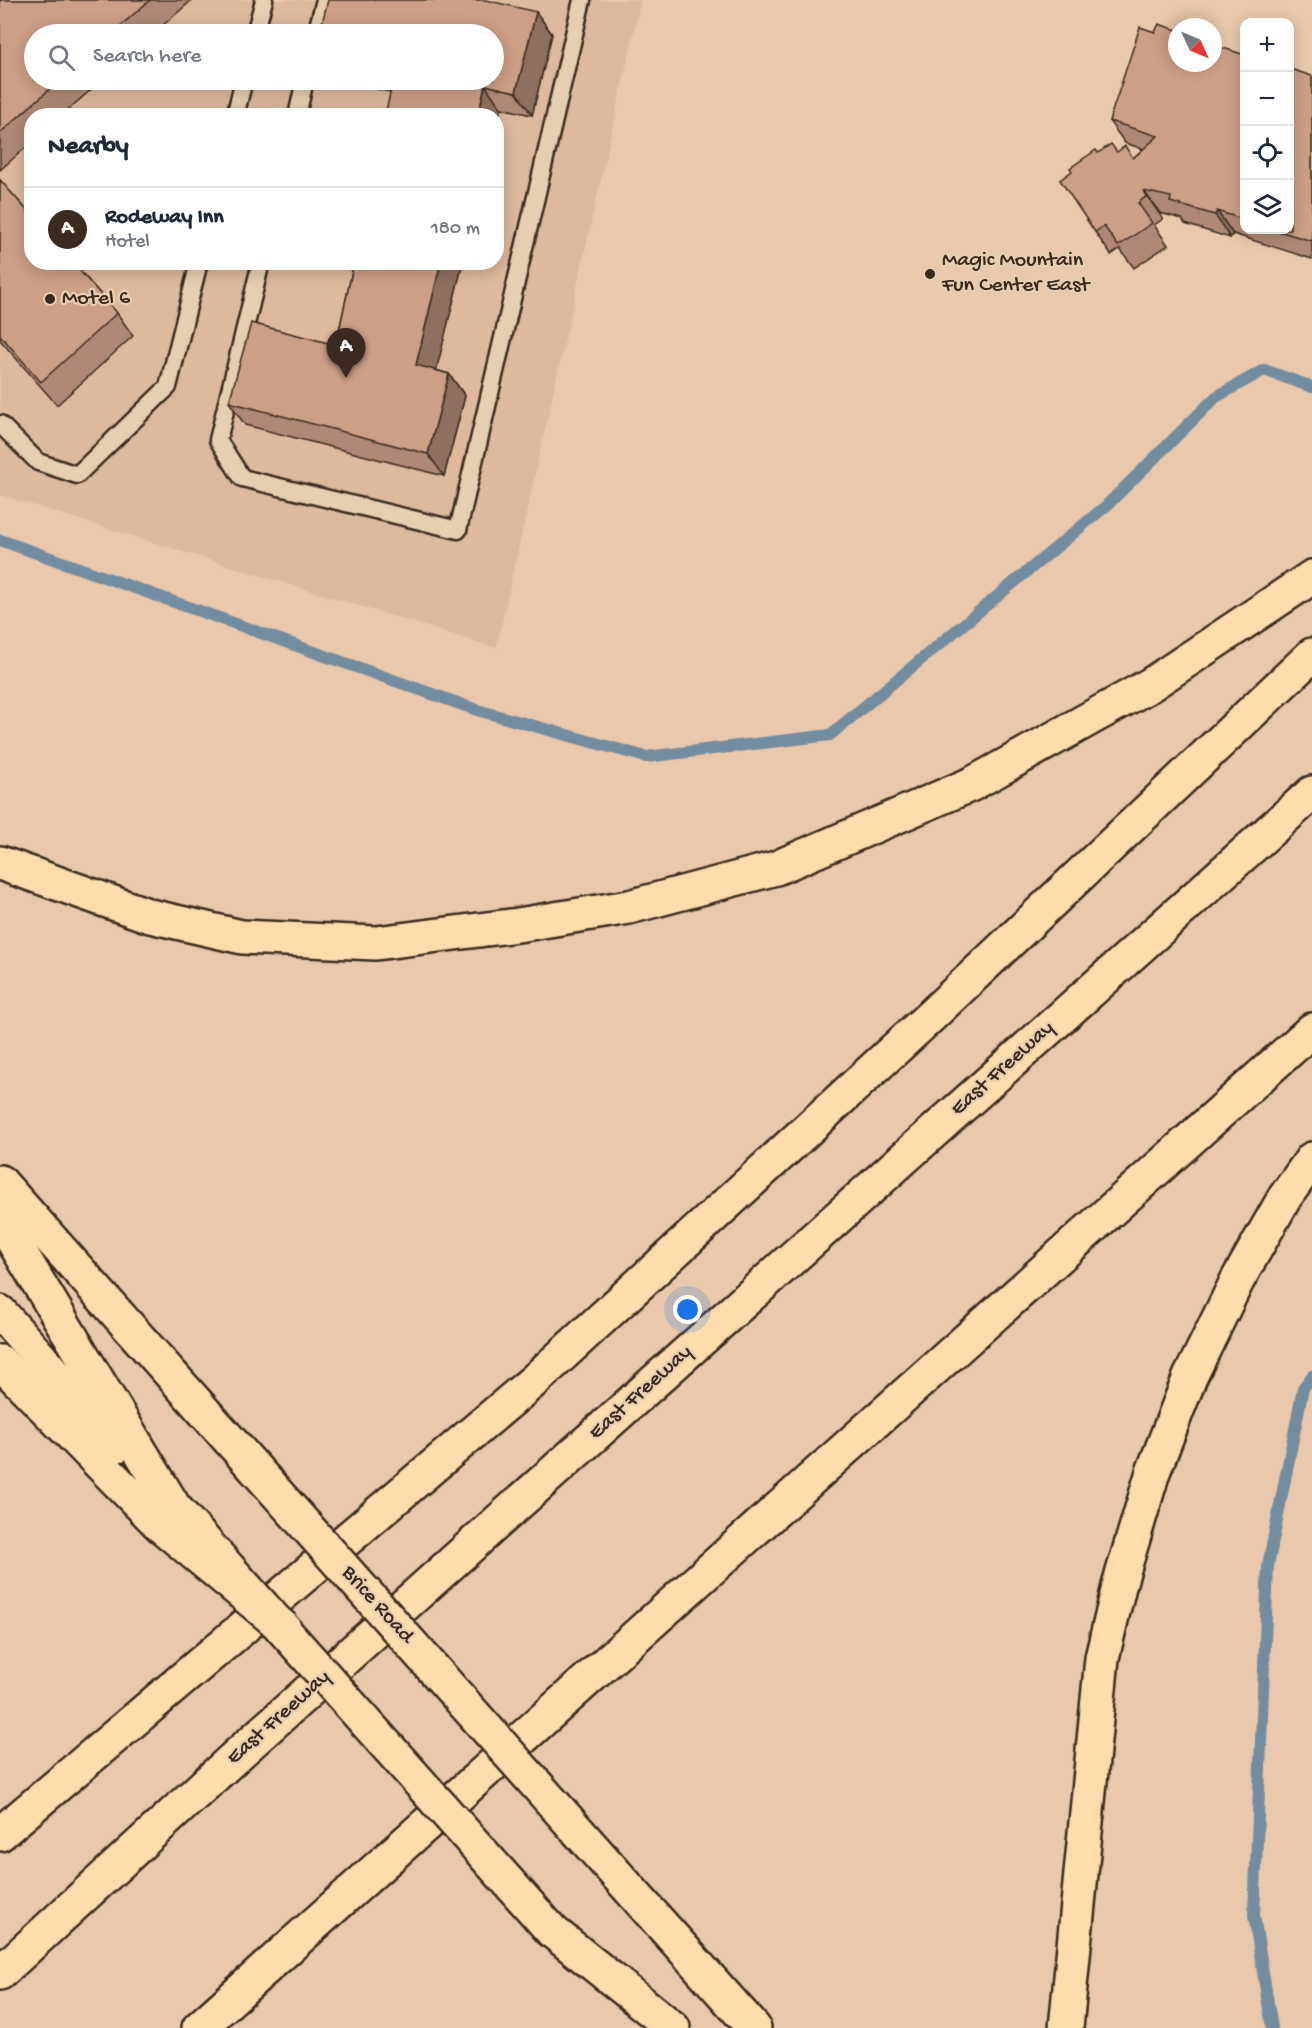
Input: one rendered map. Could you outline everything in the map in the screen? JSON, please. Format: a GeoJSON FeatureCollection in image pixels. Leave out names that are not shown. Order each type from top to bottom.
{"type":"FeatureCollection","features":[{"type":"Feature","properties":{"kind":"main road"},"geometry":{"type":"LineString","coordinates":[[0,863],[150,916],[242,937],[376,943],[518,925],[629,907],[776,868],[972,784],[1150,685],[1312,577]]}},
{"type":"Feature","properties":{"kind":"main road"},"geometry":{"type":"LineString","coordinates":[[0,1834],[536,1379],[933,1014],[1312,655]]}},
{"type":"Feature","properties":{"kind":"main road","name":"East Freeway"},"geometry":{"type":"LineString","coordinates":[[0,1973],[236,1756],[1312,794]]}},
{"type":"Feature","properties":{"kind":"main road"},"geometry":{"type":"LineString","coordinates":[[200,2028],[1312,1030]]}},
{"type":"Feature","properties":{"kind":"main road"},"geometry":{"type":"LineString","coordinates":[[1066,2028],[1102,1658],[1120,1582],[1153,1472],[1190,1377],[1237,1281],[1285,1197],[1312,1159]]}},
{"type":"Feature","properties":{"kind":"main road","name":"Brice Road"},"geometry":{"type":"LineString","coordinates":[[0,1182],[754,2028]]}},
{"type":"Feature","properties":{"kind":"main road"},"geometry":{"type":"LineString","coordinates":[[0,1220],[167,1516]]}},
{"type":"Feature","properties":{"kind":"main road"},"geometry":{"type":"LineString","coordinates":[[0,1312],[167,1516]]}},
{"type":"Feature","properties":{"kind":"main road"},"geometry":{"type":"LineString","coordinates":[[0,1362],[284,1628],[639,2028]]}},
{"type":"Feature","properties":{"kind":"main road"},"geometry":{"type":"LineString","coordinates":[[552,1931],[673,2028]]}},
{"type":"Feature","properties":{"kind":"lane"},"geometry":{"type":"LineString","coordinates":[[258,24],[264,0]]}},
{"type":"Feature","properties":{"kind":"lane"},"geometry":{"type":"LineString","coordinates":[[319,24],[325,0]]}},
{"type":"Feature","properties":{"kind":"lane"},"geometry":{"type":"LineString","coordinates":[[259,270],[218,440],[242,478],[458,530],[582,0]]}},
{"type":"Feature","properties":{"kind":"lane"},"geometry":{"type":"LineString","coordinates":[[237,108],[242,90]]}},
{"type":"Feature","properties":{"kind":"lane"},"geometry":{"type":"LineString","coordinates":[[299,108],[303,90]]}},
{"type":"Feature","properties":{"kind":"lane"},"geometry":{"type":"LineString","coordinates":[[0,424],[38,462],[77,475],[168,387],[197,270]]}},
{"type":"Feature","properties":{"kind":"shaded area"},"geometry":{"type":"Polygon","coordinates":[[[0,0],[641,0],[496,648],[0,495],[0,0]]]}},
{"type":"Feature","properties":{"kind":"building"},"geometry":{"type":"Polygon","coordinates":[[[0,0],[150,0],[122,24],[24,24],[24,90],[49,90],[28,108],[24,108],[24,112],[0,133],[0,0]]]}},
{"type":"Feature","properties":{"kind":"building"},"geometry":{"type":"Polygon","coordinates":[[[328,0],[486,0],[536,12],[516,92],[504,89],[504,24],[322,24],[328,0]]]}},
{"type":"Feature","properties":{"kind":"building"},"geometry":{"type":"Polygon","coordinates":[[[1159,24],[1168,27],[1168,72],[1222,72],[1222,48],[1240,53],[1240,218],[1217,211],[1215,215],[1170,202],[1171,197],[1144,191],[1147,196],[1138,203],[1152,223],[1118,246],[1104,226],[1095,232],[1060,180],[1072,171],[1070,168],[1096,150],[1098,153],[1111,144],[1117,152],[1125,146],[1133,158],[1158,136],[1109,121],[1140,27],[1155,32],[1159,24]]]}},
{"type":"Feature","properties":{"kind":"building"},"geometry":{"type":"Polygon","coordinates":[[[1294,70],[1312,76],[1312,241],[1288,234],[1294,234],[1294,70]]]}},
{"type":"Feature","properties":{"kind":"building"},"geometry":{"type":"Polygon","coordinates":[[[391,90],[484,90],[480,108],[387,108],[391,90]]]}},
{"type":"Feature","properties":{"kind":"building","name":"Motel 6"},"geometry":{"type":"Polygon","coordinates":[[[0,180],[24,207],[24,270],[79,270],[117,313],[41,382],[0,335],[0,180]]]}},
{"type":"Feature","properties":{"kind":"building"},"geometry":{"type":"Polygon","coordinates":[[[352,270],[439,270],[416,365],[449,374],[428,454],[229,402],[251,323],[336,345],[352,270]]]}},
{"type":"Feature","properties":{"kind":"waterway"},"geometry":{"type":"LineString","coordinates":[[0,540],[477,710],[646,757],[830,735],[1106,506],[1216,397],[1264,370],[1312,387]]}},
{"type":"Feature","properties":{"kind":"waterway"},"geometry":{"type":"LineString","coordinates":[[1272,2028],[1254,1916],[1268,1566],[1303,1388],[1312,1376]]}},
{"type":"Feature","properties":{"kind":"place","name":"Magic Mountain Fun Center East"},"geometry":{"type":"Point","coordinates":[930,274]}},
{"type":"Feature","properties":{"kind":"place","name":"Motel 6"},"geometry":{"type":"Point","coordinates":[50,299]}},
{"type":"Feature","properties":{"kind":"place","name":"Rodeway Inn"},"geometry":{"type":"Point","coordinates":[346,378]}}]}
